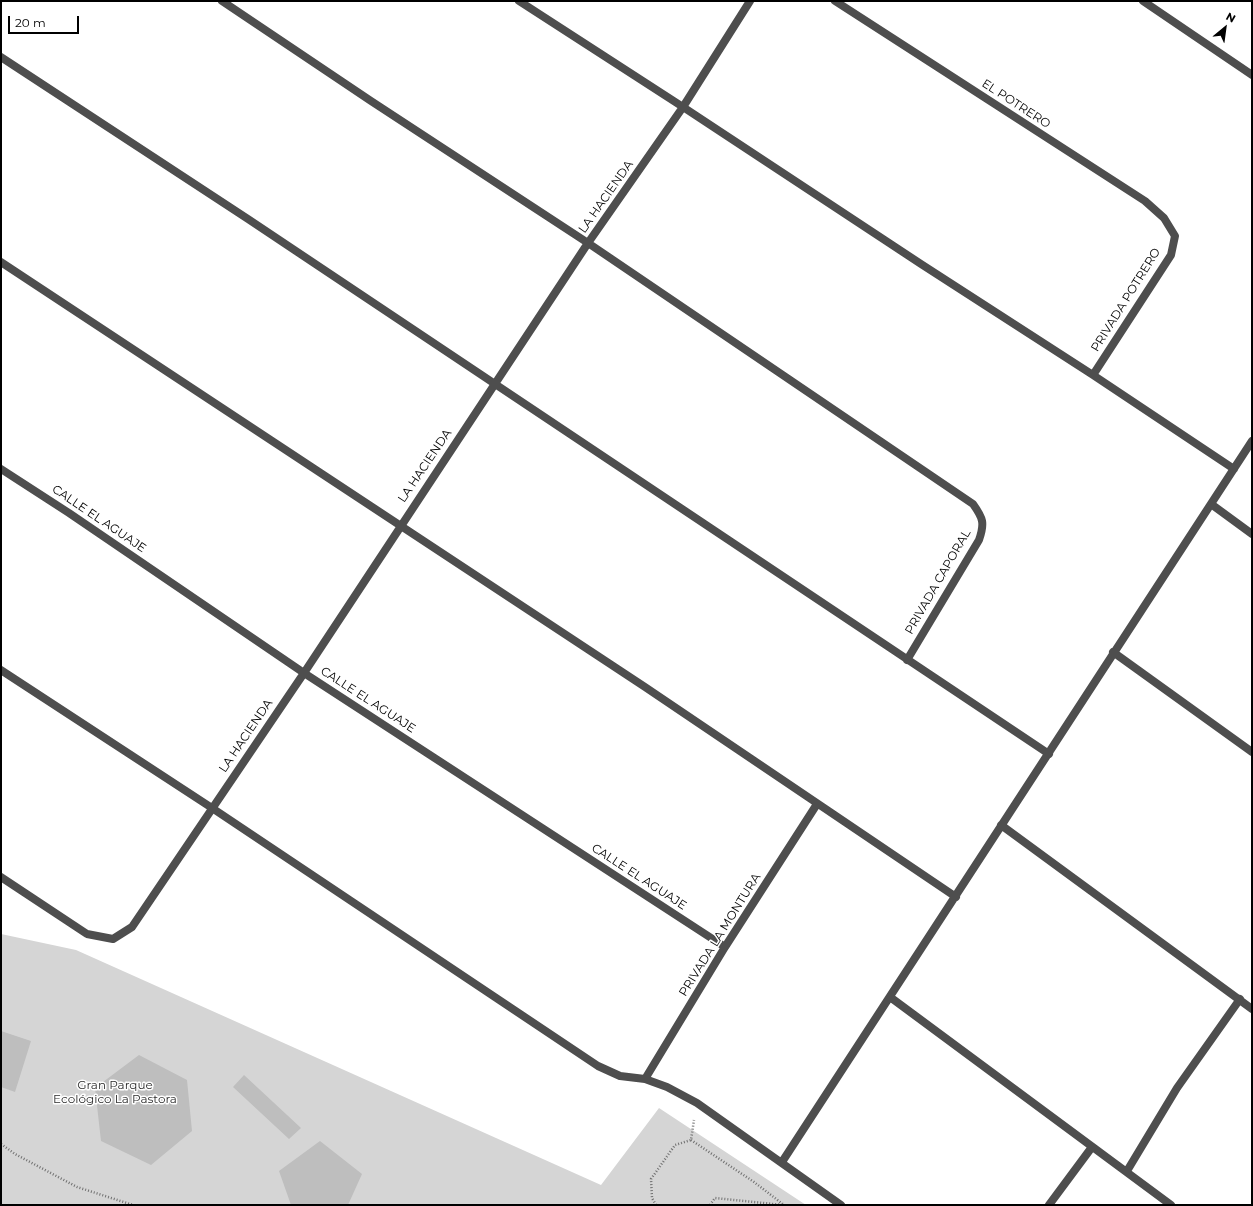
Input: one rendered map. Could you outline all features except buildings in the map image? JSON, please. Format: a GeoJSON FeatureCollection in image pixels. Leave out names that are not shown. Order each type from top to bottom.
{"type":"FeatureCollection","features":[{"type":"Feature","properties":{"kind":"street"},"geometry":{"type":"LineString","coordinates":[[222,1],[371,101],[588,243]]}},
{"type":"Feature","properties":{"kind":"street"},"geometry":{"type":"LineString","coordinates":[[519,1],[1093,375],[1234,469]]}},
{"type":"Feature","properties":{"kind":"street","name":"LA HACIENDA"},"geometry":{"type":"LineString","coordinates":[[1,877],[87,934],[113,939],[132,927],[304,673],[588,243],[683,107],[750,1]]}},
{"type":"Feature","properties":{"kind":"street","name":"EL POTRERO"},"geometry":{"type":"LineString","coordinates":[[835,1],[1145,201],[1164,218],[1175,236]]}},
{"type":"Feature","properties":{"kind":"street"},"geometry":{"type":"LineString","coordinates":[[1143,1],[1252,75]]}},
{"type":"Feature","properties":{"kind":"street"},"geometry":{"type":"LineString","coordinates":[[1,57],[241,215],[1049,754]]}},
{"type":"Feature","properties":{"kind":"street","name":"PRIVADA POTRERO"},"geometry":{"type":"LineString","coordinates":[[1093,375],[1171,255],[1175,236]]}},
{"type":"Feature","properties":{"kind":"street","name":"PRIVADA CAPORAL"},"geometry":{"type":"LineString","coordinates":[[588,243],[973,504],[982,515],[983,528],[978,540],[907,660]]}},
{"type":"Feature","properties":{"kind":"street"},"geometry":{"type":"LineString","coordinates":[[1,262],[644,687],[956,897]]}},
{"type":"Feature","properties":{"kind":"street"},"geometry":{"type":"LineString","coordinates":[[782,1162],[1049,754],[1113,652],[1252,442]]}},
{"type":"Feature","properties":{"kind":"street","name":"CALLE EL AGUAJE"},"geometry":{"type":"LineString","coordinates":[[1,469],[69,513],[304,673],[725,947]]}},
{"type":"Feature","properties":{"kind":"street"},"geometry":{"type":"LineString","coordinates":[[1211,504],[1252,534]]}},
{"type":"Feature","properties":{"kind":"street"},"geometry":{"type":"LineString","coordinates":[[1113,652],[1252,752]]}},
{"type":"Feature","properties":{"kind":"street"},"geometry":{"type":"LineString","coordinates":[[1,670],[212,808],[598,1066],[620,1076],[645,1079],[667,1087],[697,1103],[841,1205]]}},
{"type":"Feature","properties":{"kind":"street","name":"PRIVADA LA MONTURA"},"geometry":{"type":"LineString","coordinates":[[645,1079],[725,947],[817,804]]}},
{"type":"Feature","properties":{"kind":"street"},"geometry":{"type":"LineString","coordinates":[[1001,826],[1252,1009]]}},
{"type":"Feature","properties":{"kind":"street"},"geometry":{"type":"LineString","coordinates":[[890,997],[1171,1205]]}},
{"type":"Feature","properties":{"kind":"street"},"geometry":{"type":"LineString","coordinates":[[1127,1171],[1177,1088],[1240,999]]}},
{"type":"Feature","properties":{"kind":"street"},"geometry":{"type":"LineString","coordinates":[[1049,1205],[1092,1146]]}},
{"type":"Feature","properties":{"kind":"path"},"geometry":{"type":"LineString","coordinates":[[691,1140],[697,1103]]}},
{"type":"Feature","properties":{"kind":"path"},"geometry":{"type":"LineString","coordinates":[[691,1140],[754,1182],[784,1205]]}},
{"type":"Feature","properties":{"kind":"path"},"geometry":{"type":"LineString","coordinates":[[656,1205],[652,1198],[651,1179],[675,1145],[691,1140]]}},
{"type":"Feature","properties":{"kind":"path"},"geometry":{"type":"LineString","coordinates":[[1,1144],[15,1154],[77,1187],[133,1205]]}},
{"type":"Feature","properties":{"kind":"path"},"geometry":{"type":"LineString","coordinates":[[710,1205],[715,1198],[784,1205]]}},
{"type":"Feature","properties":{"kind":"green space","name":"Gran Parque Ecológico La Pastora"},"geometry":{"type":"Polygon","coordinates":[[[1,934],[76,950],[601,1185],[659,1108],[806,1205],[1,1205],[1,934]]]}}]}
